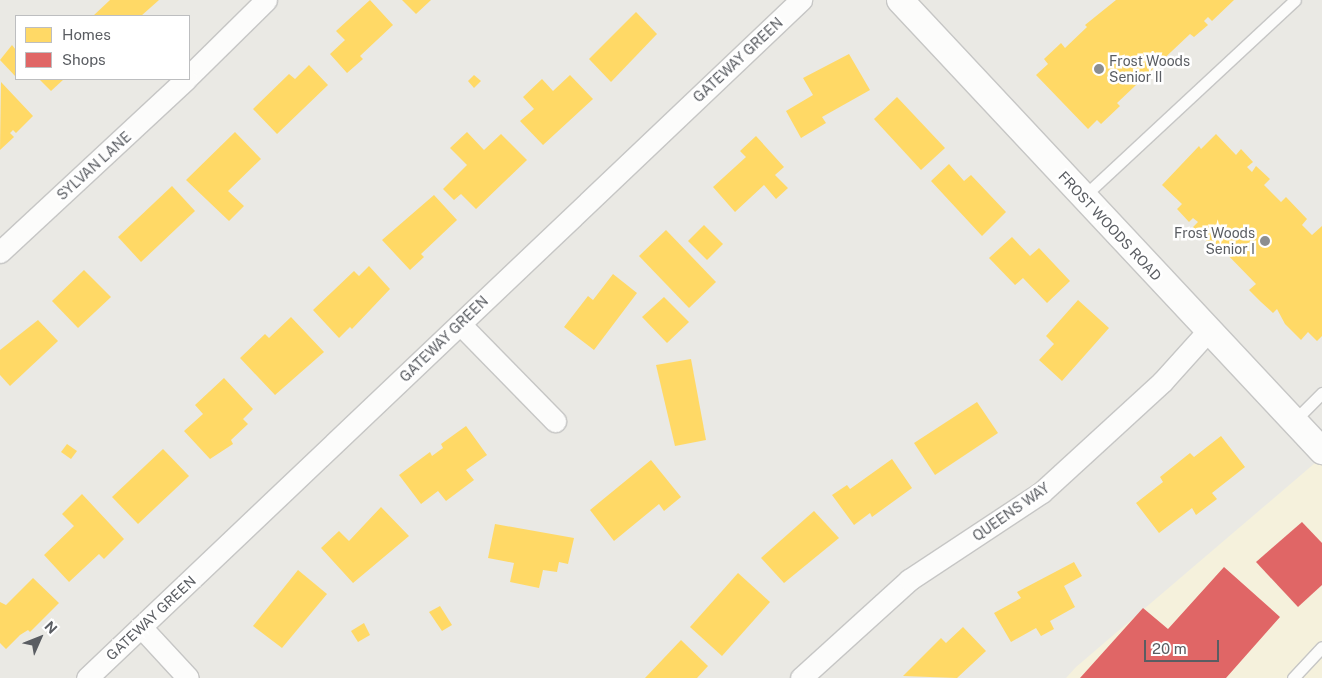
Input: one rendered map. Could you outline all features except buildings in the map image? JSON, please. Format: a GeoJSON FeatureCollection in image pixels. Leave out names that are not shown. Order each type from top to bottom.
{"type":"FeatureCollection","features":[{"type":"Feature","properties":{"kind":"street"},"geometry":{"type":"LineString","coordinates":[[190,75],[266,0]]}},
{"type":"Feature","properties":{"kind":"street","name":"GATEWAY GREEN"},"geometry":{"type":"LineString","coordinates":[[87,678],[801,0]]}},
{"type":"Feature","properties":{"kind":"street","name":"FROST WOODS ROAD"},"geometry":{"type":"LineString","coordinates":[[900,0],[1322,451]]}},
{"type":"Feature","properties":{"kind":"street","name":"SYLVAN LANE"},"geometry":{"type":"LineString","coordinates":[[0,252],[185,80]]}},
{"type":"Feature","properties":{"kind":"street"},"geometry":{"type":"LineString","coordinates":[[460,324],[555,421]]}},
{"type":"Feature","properties":{"kind":"street","name":"QUEENS WAY"},"geometry":{"type":"LineString","coordinates":[[801,678],[909,580],[1042,492],[1162,382],[1208,331]]}},
{"type":"Feature","properties":{"kind":"street"},"geometry":{"type":"LineString","coordinates":[[142,627],[188,678]]}},
{"type":"Feature","properties":{"kind":"lane"},"geometry":{"type":"LineString","coordinates":[[1083,197],[1295,0]]}},
{"type":"Feature","properties":{"kind":"lane"},"geometry":{"type":"LineString","coordinates":[[1294,422],[1322,393]]}},
{"type":"Feature","properties":{"kind":"lane"},"geometry":{"type":"LineString","coordinates":[[1293,678],[1322,647]]}},
{"type":"Feature","properties":{"kind":"shaded area"},"geometry":{"type":"Polygon","coordinates":[[[1322,457],[1322,678],[1066,678],[1076,667],[1322,457]]]}},
{"type":"Feature","properties":{"kind":"place","name":"Frost Woods Senior II"},"geometry":{"type":"Point","coordinates":[1099,69]}},
{"type":"Feature","properties":{"kind":"place","name":"Frost Woods Senior I"},"geometry":{"type":"Point","coordinates":[1265,241]}}]}
